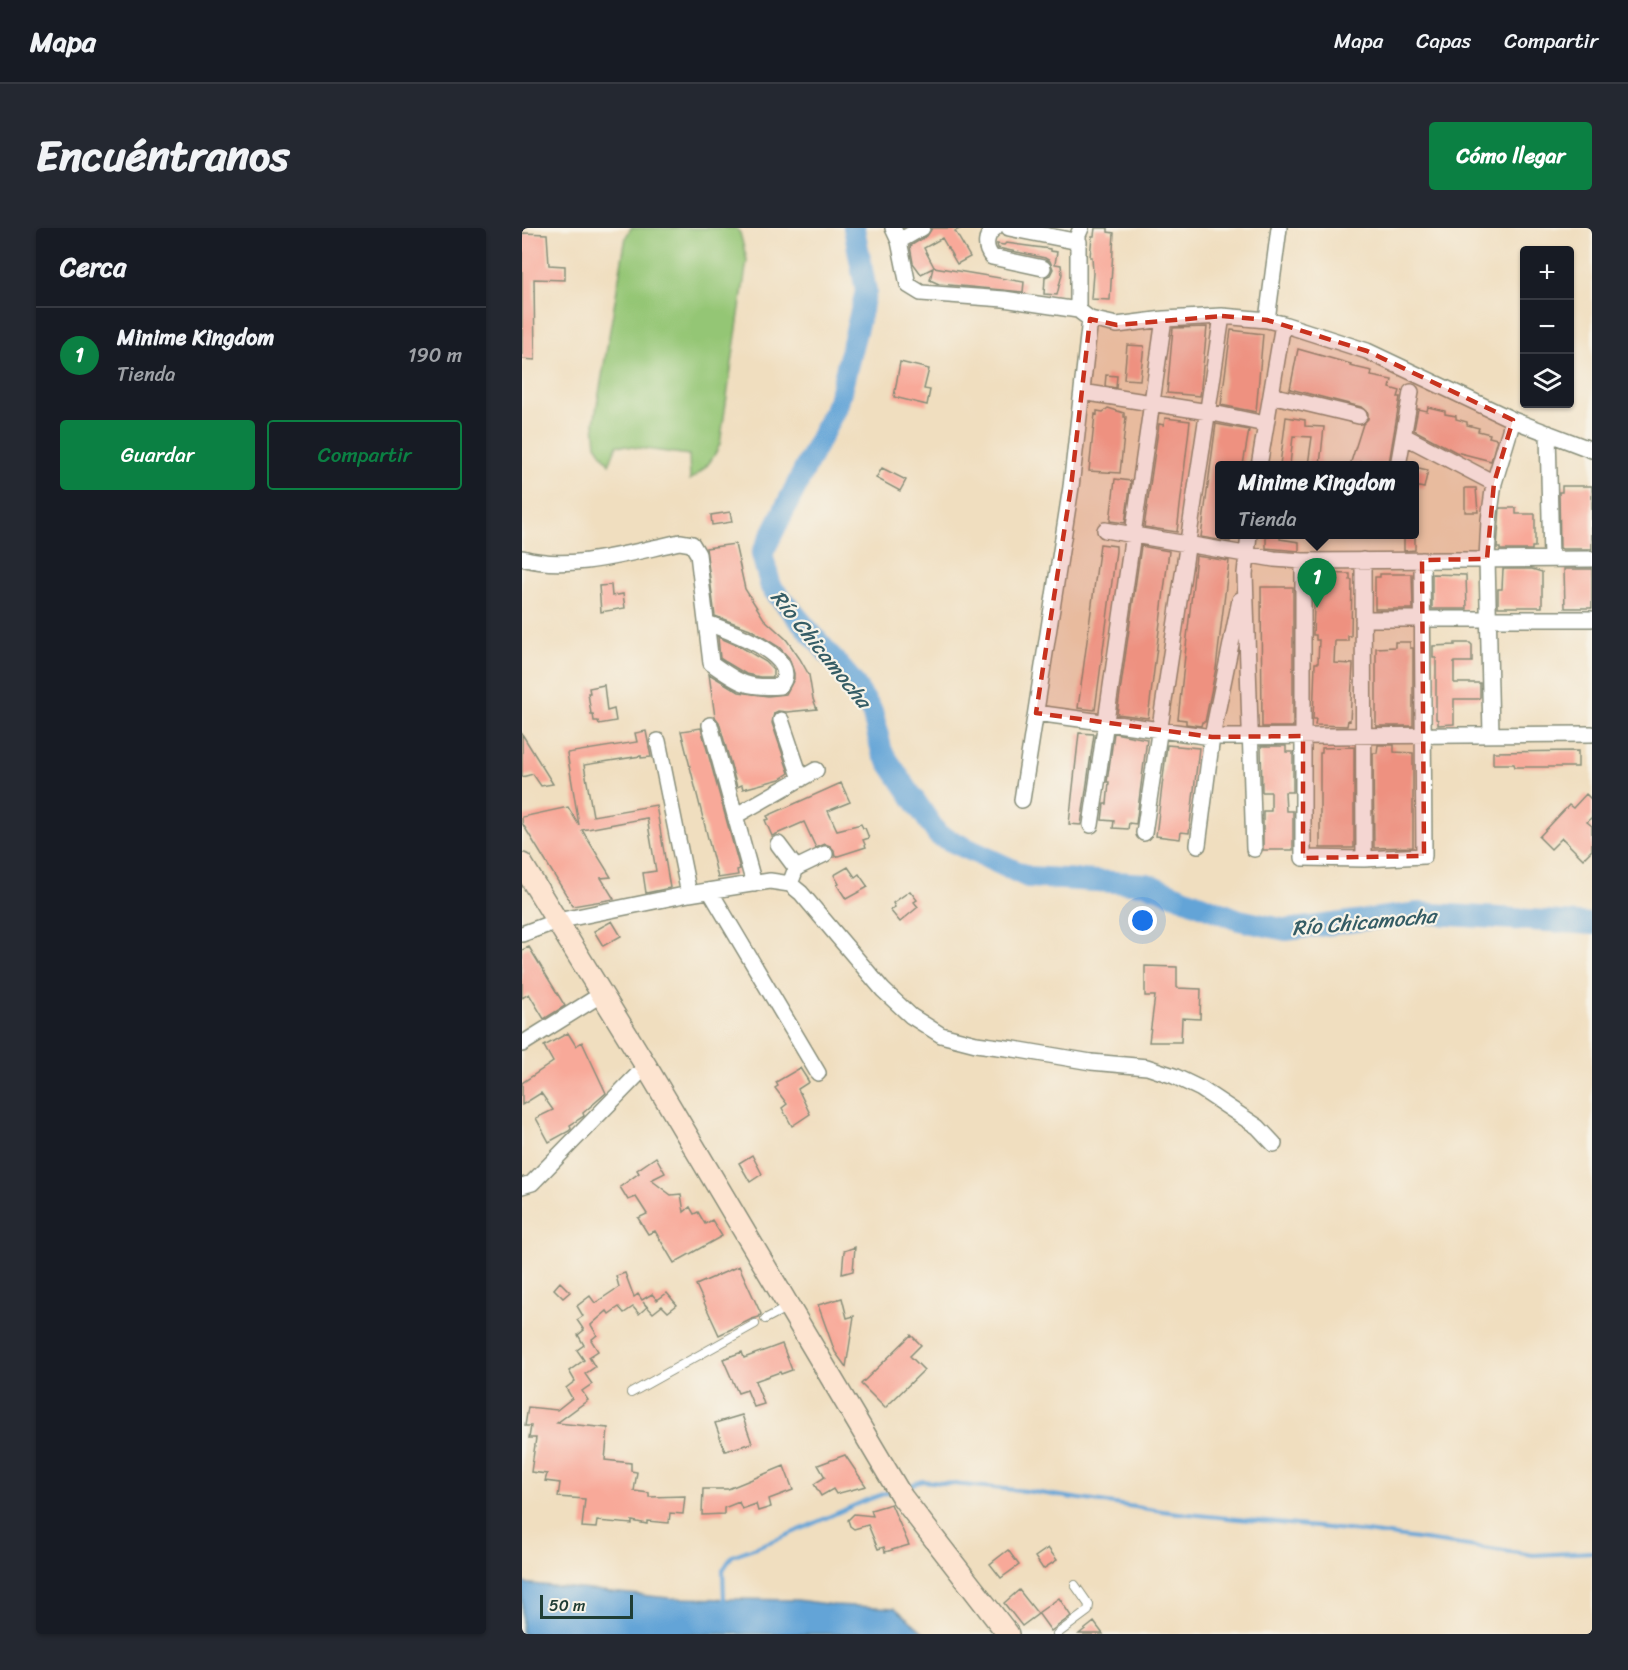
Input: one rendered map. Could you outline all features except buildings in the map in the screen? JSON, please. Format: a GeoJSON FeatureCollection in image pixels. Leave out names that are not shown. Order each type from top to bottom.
{"type":"FeatureCollection","features":[{"type":"Feature","properties":{"kind":"main road"},"geometry":{"type":"LineString","coordinates":[[522,864],[646,1066],[902,1497],[1008,1634]]}},
{"type":"Feature","properties":{"kind":"street"},"geometry":{"type":"LineString","coordinates":[[922,228],[896,235],[908,285],[921,293],[1004,299],[1078,310],[1090,319],[1118,325],[1164,319],[1222,316],[1268,320],[1367,351],[1513,420],[1592,450]]}},
{"type":"Feature","properties":{"kind":"street"},"geometry":{"type":"LineString","coordinates":[[995,228],[988,235],[987,243],[992,257],[1043,268]]}},
{"type":"Feature","properties":{"kind":"street"},"geometry":{"type":"LineString","coordinates":[[1009,228],[1077,233],[1078,310]]}},
{"type":"Feature","properties":{"kind":"street"},"geometry":{"type":"LineString","coordinates":[[1268,320],[1279,228]]}},
{"type":"Feature","properties":{"kind":"street"},"geometry":{"type":"LineString","coordinates":[[1143,833],[1222,316]]}},
{"type":"Feature","properties":{"kind":"street"},"geometry":{"type":"LineString","coordinates":[[1022,800],[1071,487],[1090,319]]}},
{"type":"Feature","properties":{"kind":"street"},"geometry":{"type":"LineString","coordinates":[[1091,825],[1164,319]]}},
{"type":"Feature","properties":{"kind":"street"},"geometry":{"type":"LineString","coordinates":[[1260,461],[1283,324]]}},
{"type":"Feature","properties":{"kind":"street"},"geometry":{"type":"LineString","coordinates":[[1082,392],[1208,412],[1265,424]]}},
{"type":"Feature","properties":{"kind":"street"},"geometry":{"type":"LineString","coordinates":[[1399,461],[1412,392]]}},
{"type":"Feature","properties":{"kind":"street"},"geometry":{"type":"LineString","coordinates":[[1270,395],[1359,416]]}},
{"type":"Feature","properties":{"kind":"street"},"geometry":{"type":"LineString","coordinates":[[1491,735],[1487,559],[1489,520],[1494,483],[1513,420]]}},
{"type":"Feature","properties":{"kind":"street"},"geometry":{"type":"LineString","coordinates":[[1548,433],[1551,559]]}},
{"type":"Feature","properties":{"kind":"street"},"geometry":{"type":"LineString","coordinates":[[1404,435],[1494,483]]}},
{"type":"Feature","properties":{"kind":"street"},"geometry":{"type":"LineString","coordinates":[[1105,530],[1274,559],[1303,561],[1592,559]]}},
{"type":"Feature","properties":{"kind":"street"},"geometry":{"type":"LineString","coordinates":[[1248,539],[1245,574],[1254,849]]}},
{"type":"Feature","properties":{"kind":"street"},"geometry":{"type":"LineString","coordinates":[[522,558],[537,563],[563,562],[602,558],[680,542],[692,544],[698,554],[711,663],[737,681],[752,687],[780,686],[784,682],[781,664],[772,652],[707,623]]}},
{"type":"Feature","properties":{"kind":"street"},"geometry":{"type":"LineString","coordinates":[[1362,560],[1364,859]]}},
{"type":"Feature","properties":{"kind":"street"},"geometry":{"type":"LineString","coordinates":[[1303,561],[1303,858],[1364,859],[1424,856],[1422,560]]}},
{"type":"Feature","properties":{"kind":"street"},"geometry":{"type":"LineString","coordinates":[[1198,845],[1212,738],[1245,574]]}},
{"type":"Feature","properties":{"kind":"street"},"geometry":{"type":"LineString","coordinates":[[1363,619],[1592,619]]}},
{"type":"Feature","properties":{"kind":"street"},"geometry":{"type":"LineString","coordinates":[[1036,712],[1212,738],[1592,734]]}},
{"type":"Feature","properties":{"kind":"street"},"geometry":{"type":"LineString","coordinates":[[780,720],[801,779]]}},
{"type":"Feature","properties":{"kind":"street"},"geometry":{"type":"LineString","coordinates":[[710,725],[754,884]]}},
{"type":"Feature","properties":{"kind":"street"},"geometry":{"type":"LineString","coordinates":[[658,741],[689,894]]}},
{"type":"Feature","properties":{"kind":"street"},"geometry":{"type":"LineString","coordinates":[[735,816],[816,770]]}},
{"type":"Feature","properties":{"kind":"street"},"geometry":{"type":"LineString","coordinates":[[778,844],[796,868]]}},
{"type":"Feature","properties":{"kind":"street"},"geometry":{"type":"LineString","coordinates":[[790,884],[796,868],[825,854]]}},
{"type":"Feature","properties":{"kind":"street"},"geometry":{"type":"LineString","coordinates":[[522,934],[557,921],[689,894],[770,882],[790,884],[801,893],[883,990],[911,1016],[941,1035],[976,1044],[1014,1048],[1091,1062],[1138,1066],[1165,1073],[1201,1089],[1222,1102],[1258,1127],[1274,1144]]}},
{"type":"Feature","properties":{"kind":"street"},"geometry":{"type":"LineString","coordinates":[[710,891],[818,1073]]}},
{"type":"Feature","properties":{"kind":"street"},"geometry":{"type":"LineString","coordinates":[[522,1044],[602,994]]}},
{"type":"Feature","properties":{"kind":"street"},"geometry":{"type":"LineString","coordinates":[[522,1185],[532,1183],[646,1066]]}},
{"type":"Feature","properties":{"kind":"lane"},"geometry":{"type":"LineString","coordinates":[[765,1319],[789,1306]]}},
{"type":"Feature","properties":{"kind":"lane"},"geometry":{"type":"LineString","coordinates":[[631,1393],[755,1324]]}},
{"type":"Feature","properties":{"kind":"lane"},"geometry":{"type":"LineString","coordinates":[[1058,1634],[1088,1611],[1089,1605],[1075,1585]]}},
{"type":"Feature","properties":{"kind":"highlighted area"},"geometry":{"type":"Polygon","coordinates":[[[1222,316],[1267,320],[1367,351],[1513,420],[1494,483],[1487,559],[1422,560],[1424,856],[1303,858],[1303,736],[1212,737],[1036,713],[1071,487],[1090,319],[1117,325],[1222,316]]]}},
{"type":"Feature","properties":{"kind":"green space"},"geometry":{"type":"Polygon","coordinates":[[[631,228],[736,228],[740,233],[747,260],[720,444],[708,464],[690,480],[689,455],[617,445],[609,464],[596,445],[594,423],[626,237],[631,228]]]}},
{"type":"Feature","properties":{"kind":"water"},"geometry":{"type":"Polygon","coordinates":[[[522,1583],[669,1598],[797,1600],[834,1605],[895,1608],[926,1634],[522,1634],[522,1583]]]}},
{"type":"Feature","properties":{"kind":"waterway","name":"Río Chicamocha"},"geometry":{"type":"LineString","coordinates":[[854,228],[866,291],[838,403],[762,554],[771,587],[852,681],[872,711],[882,752],[938,835],[1028,877],[1147,884],[1239,920],[1286,930],[1419,913],[1592,924]]}},
{"type":"Feature","properties":{"kind":"waterway"},"geometry":{"type":"LineString","coordinates":[[905,1487],[922,1481],[1026,1491],[1169,1512],[1366,1532],[1534,1555],[1592,1552]]}},
{"type":"Feature","properties":{"kind":"waterway"},"geometry":{"type":"LineString","coordinates":[[724,1599],[723,1570],[732,1556],[892,1491]]}},
{"type":"Feature","properties":{"kind":"place","name":"Minime Kingdom"},"geometry":{"type":"Point","coordinates":[1317,608]}}]}
